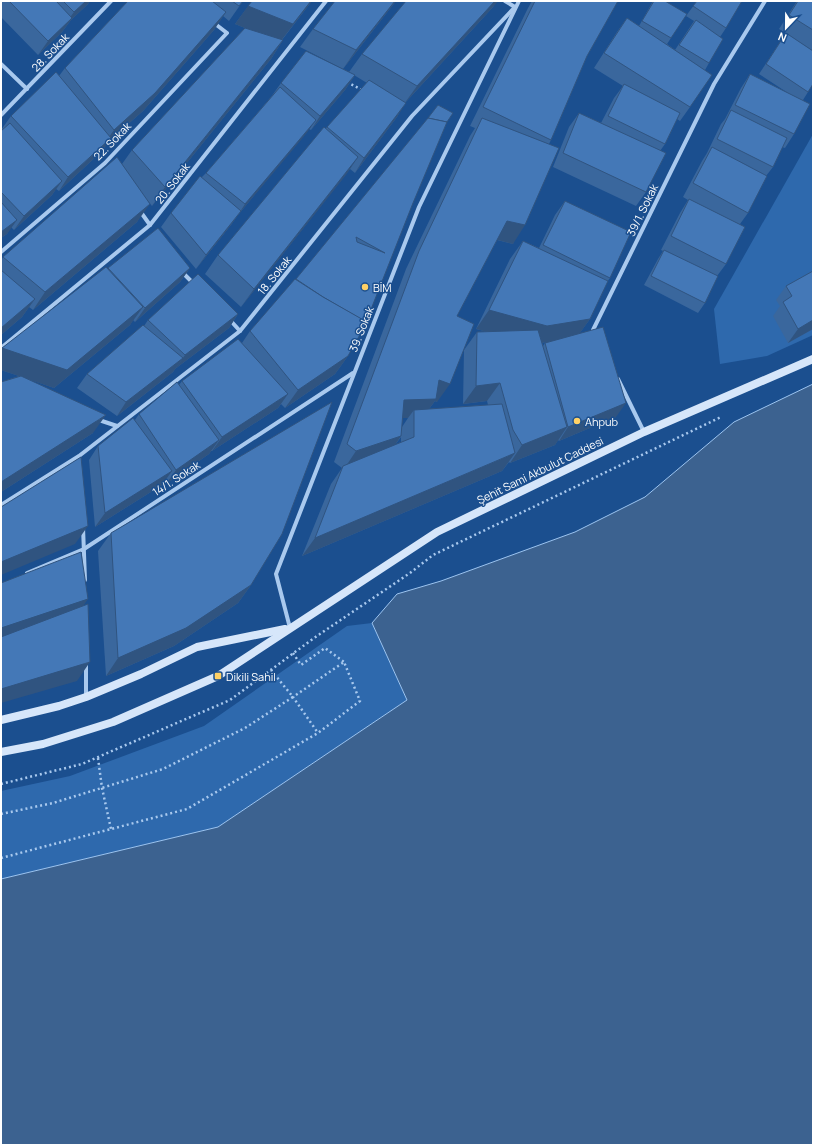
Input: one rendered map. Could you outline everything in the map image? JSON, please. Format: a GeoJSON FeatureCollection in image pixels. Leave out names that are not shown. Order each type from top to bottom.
{"type":"FeatureCollection","features":[{"type":"Feature","properties":{"kind":"main road","name":"Şehit Sami Akbulut Caddesi"},"geometry":{"type":"LineString","coordinates":[[1,752],[43,744],[113,722],[218,676],[437,532],[644,432],[813,359]]}},
{"type":"Feature","properties":{"kind":"main road","name":"Şehit Sami Akbulut Caddesi"},"geometry":{"type":"LineString","coordinates":[[1,720],[59,706],[86,696],[141,674],[197,647],[290,628]]}},
{"type":"Feature","properties":{"kind":"street","name":"28. Sokak"},"geometry":{"type":"LineString","coordinates":[[1,116],[111,1]]}},
{"type":"Feature","properties":{"kind":"street","name":"20. Sokak"},"geometry":{"type":"LineString","coordinates":[[1,348],[150,225],[326,1]]}},
{"type":"Feature","properties":{"kind":"street"},"geometry":{"type":"LineString","coordinates":[[505,1],[515,7]]}},
{"type":"Feature","properties":{"kind":"street","name":"39. Sokak"},"geometry":{"type":"LineString","coordinates":[[290,628],[276,574],[419,207],[519,1]]}},
{"type":"Feature","properties":{"kind":"street","name":"39/1. Sokak"},"geometry":{"type":"LineString","coordinates":[[597,336],[593,330],[714,84],[765,1]]}},
{"type":"Feature","properties":{"kind":"street","name":"18. Sokak"},"geometry":{"type":"LineString","coordinates":[[1,505],[79,456],[240,332],[412,116],[515,7]]}},
{"type":"Feature","properties":{"kind":"street","name":"22. Sokak"},"geometry":{"type":"LineString","coordinates":[[1,252],[105,163],[227,33],[210,19]]}},
{"type":"Feature","properties":{"kind":"street"},"geometry":{"type":"LineString","coordinates":[[1,64],[27,89]]}},
{"type":"Feature","properties":{"kind":"street"},"geometry":{"type":"LineString","coordinates":[[105,163],[109,169]]}},
{"type":"Feature","properties":{"kind":"street"},"geometry":{"type":"LineString","coordinates":[[137,206],[150,225]]}},
{"type":"Feature","properties":{"kind":"street"},"geometry":{"type":"LineString","coordinates":[[184,274],[200,290]]}},
{"type":"Feature","properties":{"kind":"street"},"geometry":{"type":"LineString","coordinates":[[225,316],[240,332]]}},
{"type":"Feature","properties":{"kind":"street","name":"14/1. Sokak"},"geometry":{"type":"LineString","coordinates":[[22,576],[84,548],[354,373]]}},
{"type":"Feature","properties":{"kind":"street"},"geometry":{"type":"LineString","coordinates":[[617,378],[644,432]]}},
{"type":"Feature","properties":{"kind":"street"},"geometry":{"type":"LineString","coordinates":[[89,417],[117,426]]}},
{"type":"Feature","properties":{"kind":"street"},"geometry":{"type":"LineString","coordinates":[[79,456],[80,464]]}},
{"type":"Feature","properties":{"kind":"street"},"geometry":{"type":"LineString","coordinates":[[83,525],[85,588]]}},
{"type":"Feature","properties":{"kind":"street"},"geometry":{"type":"LineString","coordinates":[[86,658],[86,696]]}},
{"type":"Feature","properties":{"kind":"path"},"geometry":{"type":"LineString","coordinates":[[343,80],[371,94]]}},
{"type":"Feature","properties":{"kind":"path"},"geometry":{"type":"LineString","coordinates":[[1,784],[82,764],[230,700],[293,653],[410,573],[433,555],[727,414]]}},
{"type":"Feature","properties":{"kind":"path"},"geometry":{"type":"LineString","coordinates":[[1,858],[187,809],[318,733],[360,702],[344,662],[325,648],[301,665],[293,653]]}},
{"type":"Feature","properties":{"kind":"path"},"geometry":{"type":"LineString","coordinates":[[1,814],[53,803],[163,769],[245,728],[344,662]]}},
{"type":"Feature","properties":{"kind":"path"},"geometry":{"type":"LineString","coordinates":[[271,670],[293,697],[318,733]]}},
{"type":"Feature","properties":{"kind":"path"},"geometry":{"type":"LineString","coordinates":[[98,758],[102,788],[111,829]]}},
{"type":"Feature","properties":{"kind":"shaded area"},"geometry":{"type":"Polygon","coordinates":[[[813,134],[813,335],[767,356],[720,364],[714,309],[813,134]]]}},
{"type":"Feature","properties":{"kind":"shaded area"},"geometry":{"type":"Polygon","coordinates":[[[813,384],[813,1145],[1,1145],[1,879],[218,827],[407,700],[372,623],[397,594],[441,581],[575,532],[645,497],[734,422],[813,384]]]}},
{"type":"Feature","properties":{"kind":"shaded area"},"geometry":{"type":"Polygon","coordinates":[[[372,623],[407,700],[218,827],[1,879],[1,791],[70,776],[204,726],[347,626],[372,623]]]}},
{"type":"Feature","properties":{"kind":"building"},"geometry":{"type":"Polygon","coordinates":[[[9,1],[56,1],[72,18],[48,41],[9,1]]]}},
{"type":"Feature","properties":{"kind":"building"},"geometry":{"type":"Polygon","coordinates":[[[63,1],[86,1],[74,12],[63,1]]]}},
{"type":"Feature","properties":{"kind":"building"},"geometry":{"type":"Polygon","coordinates":[[[128,1],[212,1],[226,12],[155,93],[114,130],[65,68],[128,1]]]}},
{"type":"Feature","properties":{"kind":"building"},"geometry":{"type":"Polygon","coordinates":[[[232,1],[243,1],[239,6],[232,1]]]}},
{"type":"Feature","properties":{"kind":"building"},"geometry":{"type":"Polygon","coordinates":[[[252,1],[311,1],[293,24],[248,6],[252,1]]]}},
{"type":"Feature","properties":{"kind":"building"},"geometry":{"type":"Polygon","coordinates":[[[335,1],[395,1],[356,50],[313,29],[335,1]]]}},
{"type":"Feature","properties":{"kind":"building"},"geometry":{"type":"Polygon","coordinates":[[[406,1],[495,1],[417,86],[362,54],[406,1]]]}},
{"type":"Feature","properties":{"kind":"building"},"geometry":{"type":"Polygon","coordinates":[[[535,1],[618,1],[587,56],[551,140],[483,107],[535,1]]]}},
{"type":"Feature","properties":{"kind":"building"},"geometry":{"type":"Polygon","coordinates":[[[654,1],[665,1],[687,14],[671,38],[642,21],[654,1]]]}},
{"type":"Feature","properties":{"kind":"building"},"geometry":{"type":"Polygon","coordinates":[[[697,1],[742,1],[726,28],[693,6],[697,1]]]}},
{"type":"Feature","properties":{"kind":"building"},"geometry":{"type":"Polygon","coordinates":[[[798,1],[813,1],[813,30],[789,15],[798,1]]]}},
{"type":"Feature","properties":{"kind":"building"},"geometry":{"type":"Polygon","coordinates":[[[627,18],[712,75],[690,107],[604,53],[627,18]]]}},
{"type":"Feature","properties":{"kind":"building"},"geometry":{"type":"Polygon","coordinates":[[[696,20],[723,39],[709,63],[679,45],[696,20]]]}},
{"type":"Feature","properties":{"kind":"building"},"geometry":{"type":"Polygon","coordinates":[[[245,28],[283,40],[165,187],[132,150],[245,28]]]}},
{"type":"Feature","properties":{"kind":"building"},"geometry":{"type":"Polygon","coordinates":[[[786,33],[813,51],[813,84],[808,92],[766,64],[786,33]]]}},
{"type":"Feature","properties":{"kind":"building"},"geometry":{"type":"Polygon","coordinates":[[[306,51],[355,75],[320,116],[281,83],[306,51]]]}},
{"type":"Feature","properties":{"kind":"building"},"geometry":{"type":"Polygon","coordinates":[[[56,72],[111,138],[68,177],[11,116],[56,72]]]}},
{"type":"Feature","properties":{"kind":"building"},"geometry":{"type":"Polygon","coordinates":[[[750,74],[810,104],[794,134],[735,105],[750,74]]]}},
{"type":"Feature","properties":{"kind":"building"},"geometry":{"type":"Polygon","coordinates":[[[369,80],[406,103],[364,158],[327,127],[369,80]]]}},
{"type":"Feature","properties":{"kind":"building"},"geometry":{"type":"Polygon","coordinates":[[[624,84],[680,113],[665,144],[608,116],[624,84]]]}},
{"type":"Feature","properties":{"kind":"building"},"geometry":{"type":"Polygon","coordinates":[[[280,87],[316,120],[245,204],[206,173],[280,87]]]}},
{"type":"Feature","properties":{"kind":"building"},"geometry":{"type":"Polygon","coordinates":[[[438,105],[453,113],[447,122],[428,118],[438,105]]]}},
{"type":"Feature","properties":{"kind":"building"},"geometry":{"type":"Polygon","coordinates":[[[731,110],[787,138],[773,167],[717,139],[731,110]]]}},
{"type":"Feature","properties":{"kind":"building"},"geometry":{"type":"Polygon","coordinates":[[[579,113],[666,153],[646,192],[563,153],[579,113]]]}},
{"type":"Feature","properties":{"kind":"building"},"geometry":{"type":"Polygon","coordinates":[[[428,118],[447,122],[366,322],[323,297],[296,279],[428,118]],[[356,237],[357,242],[385,253],[356,237]]]}},
{"type":"Feature","properties":{"kind":"building"},"geometry":{"type":"Polygon","coordinates":[[[482,118],[559,148],[525,225],[507,221],[457,316],[474,324],[450,384],[439,380],[436,399],[404,400],[401,436],[356,451],[347,444],[419,251],[482,118]]]}},
{"type":"Feature","properties":{"kind":"building"},"geometry":{"type":"Polygon","coordinates":[[[10,123],[62,181],[24,216],[1,192],[1,131],[10,123]]]}},
{"type":"Feature","properties":{"kind":"building"},"geometry":{"type":"Polygon","coordinates":[[[324,127],[358,157],[254,289],[218,255],[324,127]]]}},
{"type":"Feature","properties":{"kind":"building"},"geometry":{"type":"Polygon","coordinates":[[[712,147],[767,176],[748,213],[693,183],[712,147]]]}},
{"type":"Feature","properties":{"kind":"building"},"geometry":{"type":"Polygon","coordinates":[[[117,157],[150,204],[45,292],[3,257],[117,157]]]}},
{"type":"Feature","properties":{"kind":"building"},"geometry":{"type":"Polygon","coordinates":[[[200,176],[241,211],[206,255],[171,213],[200,176]]]}},
{"type":"Feature","properties":{"kind":"building"},"geometry":{"type":"Polygon","coordinates":[[[689,199],[745,227],[726,264],[671,236],[689,199]]]}},
{"type":"Feature","properties":{"kind":"building"},"geometry":{"type":"Polygon","coordinates":[[[565,201],[631,232],[610,278],[543,245],[565,201]]]}},
{"type":"Feature","properties":{"kind":"building"},"geometry":{"type":"Polygon","coordinates":[[[1,202],[17,220],[1,232],[1,202]]]}},
{"type":"Feature","properties":{"kind":"building"},"geometry":{"type":"Polygon","coordinates":[[[158,228],[190,268],[145,308],[108,268],[158,228]]]}},
{"type":"Feature","properties":{"kind":"building"},"geometry":{"type":"Polygon","coordinates":[[[523,241],[608,281],[590,319],[547,326],[489,310],[523,241]]]}},
{"type":"Feature","properties":{"kind":"building"},"geometry":{"type":"Polygon","coordinates":[[[664,250],[718,276],[705,303],[651,276],[664,250]]]}},
{"type":"Feature","properties":{"kind":"building"},"geometry":{"type":"Polygon","coordinates":[[[106,267],[143,307],[67,370],[2,348],[106,267]]]}},
{"type":"Feature","properties":{"kind":"building"},"geometry":{"type":"Polygon","coordinates":[[[1,270],[35,299],[1,328],[1,270]]]}},
{"type":"Feature","properties":{"kind":"building"},"geometry":{"type":"Polygon","coordinates":[[[813,271],[813,320],[798,329],[783,302],[792,296],[786,286],[813,271]]]}},
{"type":"Feature","properties":{"kind":"building"},"geometry":{"type":"Polygon","coordinates":[[[198,274],[238,314],[185,355],[148,320],[198,274]]]}},
{"type":"Feature","properties":{"kind":"building"},"geometry":{"type":"Polygon","coordinates":[[[295,279],[367,322],[348,356],[298,390],[250,331],[295,279]]]}},
{"type":"Feature","properties":{"kind":"building"},"geometry":{"type":"Polygon","coordinates":[[[143,325],[183,358],[126,402],[87,374],[143,325]]]}},
{"type":"Feature","properties":{"kind":"building"},"geometry":{"type":"Polygon","coordinates":[[[603,327],[626,403],[568,427],[545,343],[603,327]]]}},
{"type":"Feature","properties":{"kind":"building"},"geometry":{"type":"Polygon","coordinates":[[[538,330],[567,427],[522,445],[513,430],[500,383],[476,386],[477,332],[538,330]]]}},
{"type":"Feature","properties":{"kind":"building"},"geometry":{"type":"Polygon","coordinates":[[[238,339],[288,394],[222,437],[182,381],[238,339]]]}},
{"type":"Feature","properties":{"kind":"building"},"geometry":{"type":"Polygon","coordinates":[[[21,376],[106,415],[1,482],[1,382],[21,376]]]}},
{"type":"Feature","properties":{"kind":"building"},"geometry":{"type":"Polygon","coordinates":[[[177,382],[219,440],[176,470],[139,414],[177,382]]]}},
{"type":"Feature","properties":{"kind":"building"},"geometry":{"type":"Polygon","coordinates":[[[332,402],[282,534],[251,585],[186,628],[118,658],[111,533],[332,402]]]}},
{"type":"Feature","properties":{"kind":"building"},"geometry":{"type":"Polygon","coordinates":[[[502,404],[515,453],[315,538],[343,466],[414,437],[414,410],[502,404]]]}},
{"type":"Feature","properties":{"kind":"building"},"geometry":{"type":"Polygon","coordinates":[[[133,418],[172,471],[105,513],[98,446],[133,418]]]}},
{"type":"Feature","properties":{"kind":"building"},"geometry":{"type":"Polygon","coordinates":[[[81,457],[88,526],[1,562],[1,507],[81,457]]]}},
{"type":"Feature","properties":{"kind":"building"},"geometry":{"type":"Polygon","coordinates":[[[81,552],[88,599],[1,628],[1,583],[81,552]]]}},
{"type":"Feature","properties":{"kind":"building"},"geometry":{"type":"Polygon","coordinates":[[[88,604],[90,662],[1,689],[1,637],[88,604]]]}},
{"type":"Feature","properties":{"kind":"place","name":"BİM"},"geometry":{"type":"Point","coordinates":[365,287]}},
{"type":"Feature","properties":{"kind":"place","name":"Ahpub"},"geometry":{"type":"Point","coordinates":[577,421]}},
{"type":"Feature","properties":{"kind":"place","name":"Dikili Sahil"},"geometry":{"type":"Point","coordinates":[218,676]}}]}
